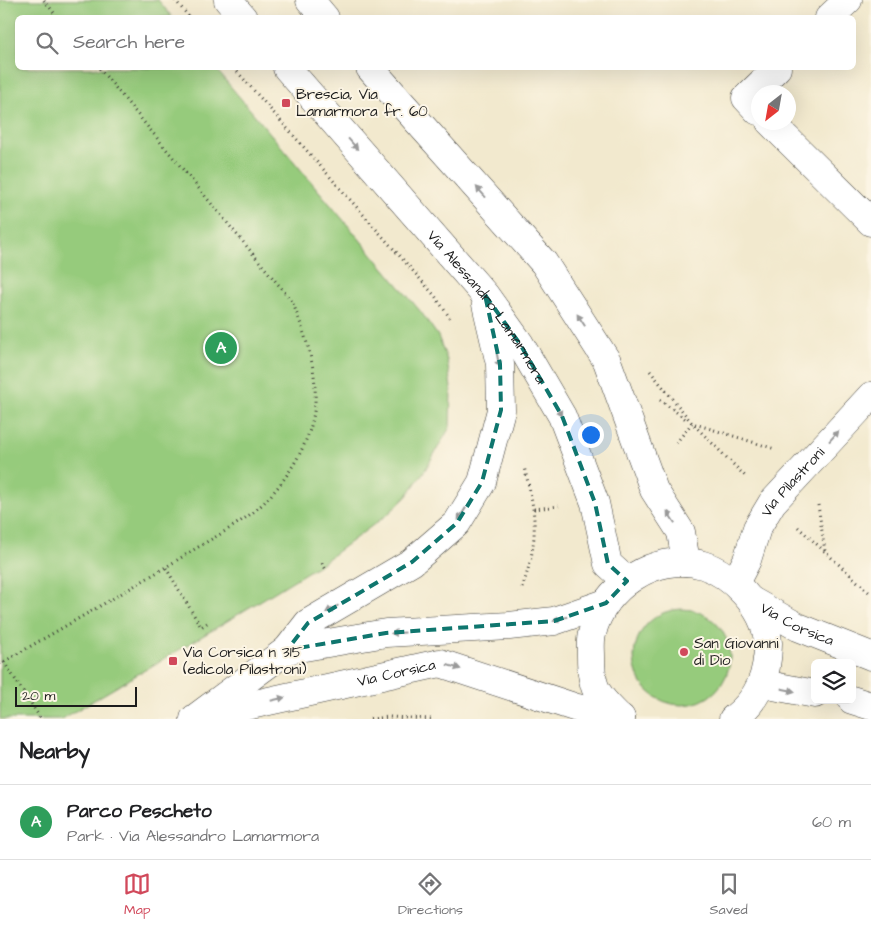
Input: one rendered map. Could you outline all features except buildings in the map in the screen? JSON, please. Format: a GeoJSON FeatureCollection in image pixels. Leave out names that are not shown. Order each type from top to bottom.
{"type":"FeatureCollection","features":[{"type":"Feature","properties":{"kind":"main road"},"geometry":{"type":"LineString","coordinates":[[228,0],[240,15]]}},
{"type":"Feature","properties":{"kind":"main road"},"geometry":{"type":"LineString","coordinates":[[310,0],[322,15]]}},
{"type":"Feature","properties":{"kind":"main road"},"geometry":{"type":"LineString","coordinates":[[832,15],[848,0]]}},
{"type":"Feature","properties":{"kind":"main road","name":"Via Alessandro Lamarmora"},"geometry":{"type":"LineString","coordinates":[[289,70],[484,295],[520,344],[562,416],[595,503],[608,564],[626,581]]}},
{"type":"Feature","properties":{"kind":"main road"},"geometry":{"type":"LineString","coordinates":[[372,70],[544,262],[607,361],[654,490],[681,532],[686,562]]}},
{"type":"Feature","properties":{"kind":"main road"},"geometry":{"type":"LineString","coordinates":[[759,85],[775,70]]}},
{"type":"Feature","properties":{"kind":"main road"},"geometry":{"type":"LineString","coordinates":[[751,93],[746,98],[751,103]]}},
{"type":"Feature","properties":{"kind":"main road"},"geometry":{"type":"LineString","coordinates":[[778,130],[871,222]]}},
{"type":"Feature","properties":{"kind":"main road"},"geometry":{"type":"LineString","coordinates":[[287,650],[308,624],[412,562],[457,523],[482,482],[501,410],[500,364],[484,295]]}},
{"type":"Feature","properties":{"kind":"main road","name":"Via Pilastroni"},"geometry":{"type":"LineString","coordinates":[[743,592],[747,560],[757,528],[772,503],[871,396]]}},
{"type":"Feature","properties":{"kind":"main road","name":"Via Corsica"},"geometry":{"type":"LineString","coordinates":[[626,581],[660,564],[686,562],[704,565],[798,627],[871,656]]}},
{"type":"Feature","properties":{"kind":"main road"},"geometry":{"type":"LineString","coordinates":[[621,719],[598,692],[592,668],[592,633],[606,603],[626,581]]}},
{"type":"Feature","properties":{"kind":"main road"},"geometry":{"type":"LineString","coordinates":[[740,716],[763,684],[768,659],[767,630],[743,592]]}},
{"type":"Feature","properties":{"kind":"main road","name":"Via Corsica"},"geometry":{"type":"LineString","coordinates":[[196,718],[287,650],[386,633],[509,626],[554,621],[606,603]]}},
{"type":"Feature","properties":{"kind":"main road","name":"Via Corsica"},"geometry":{"type":"LineString","coordinates":[[196,718],[440,663],[577,708],[621,719]]}},
{"type":"Feature","properties":{"kind":"main road"},"geometry":{"type":"LineString","coordinates":[[763,684],[811,693]]}},
{"type":"Feature","properties":{"kind":"main road"},"geometry":{"type":"LineString","coordinates":[[856,701],[871,706]]}},
{"type":"Feature","properties":{"kind":"path"},"geometry":{"type":"LineString","coordinates":[[44,0],[56,15]]}},
{"type":"Feature","properties":{"kind":"path"},"geometry":{"type":"LineString","coordinates":[[175,0],[188,15]]}},
{"type":"Feature","properties":{"kind":"path"},"geometry":{"type":"LineString","coordinates":[[41,719],[2,663],[166,568],[243,519],[272,495],[297,458],[312,422],[315,380],[305,336],[292,301],[101,70]]}},
{"type":"Feature","properties":{"kind":"path"},"geometry":{"type":"LineString","coordinates":[[236,70],[435,296],[453,323]]}},
{"type":"Feature","properties":{"kind":"path"},"geometry":{"type":"LineString","coordinates":[[676,441],[692,423]]}},
{"type":"Feature","properties":{"kind":"path"},"geometry":{"type":"LineString","coordinates":[[524,582],[533,551],[534,509],[530,491]]}},
{"type":"Feature","properties":{"kind":"path"},"geometry":{"type":"LineString","coordinates":[[825,552],[871,594]]}},
{"type":"Feature","properties":{"kind":"path"},"geometry":{"type":"LineString","coordinates":[[166,568],[201,627],[207,624]]}},
{"type":"Feature","properties":{"kind":"path"},"geometry":{"type":"LineString","coordinates":[[370,719],[389,717],[432,719]]}},
{"type":"Feature","properties":{"kind":"highlighted area"},"geometry":{"type":"Polygon","coordinates":[[[485,295],[520,344],[562,416],[595,503],[608,564],[627,581],[606,603],[554,621],[386,633],[287,650],[308,623],[412,562],[457,523],[482,482],[501,410],[500,364],[485,295]]]}},
{"type":"Feature","properties":{"kind":"green space"},"geometry":{"type":"Polygon","coordinates":[[[0,0],[158,0],[170,15],[15,15],[15,70],[217,70],[421,312],[438,336],[447,360],[451,388],[450,427],[425,470],[406,497],[388,514],[322,563],[62,719],[0,719],[0,0]]]}},
{"type":"Feature","properties":{"kind":"green space"},"geometry":{"type":"Polygon","coordinates":[[[682,609],[700,613],[716,623],[726,639],[730,657],[726,675],[716,691],[700,701],[682,705],[664,701],[648,691],[638,675],[634,657],[638,639],[648,623],[664,613],[682,609]]]}},
{"type":"Feature","properties":{"kind":"place","name":"Brescia, Via Lamarmora fr. 60"},"geometry":{"type":"Point","coordinates":[286,103]}},
{"type":"Feature","properties":{"kind":"place","name":"Parco Pescheto"},"geometry":{"type":"Point","coordinates":[221,348]}},
{"type":"Feature","properties":{"kind":"place","name":"San Giovanni di Dio"},"geometry":{"type":"Point","coordinates":[684,652]}},
{"type":"Feature","properties":{"kind":"place","name":"Via Corsica n 315 (edicola Pilastroni)"},"geometry":{"type":"Point","coordinates":[173,661]}}]}
